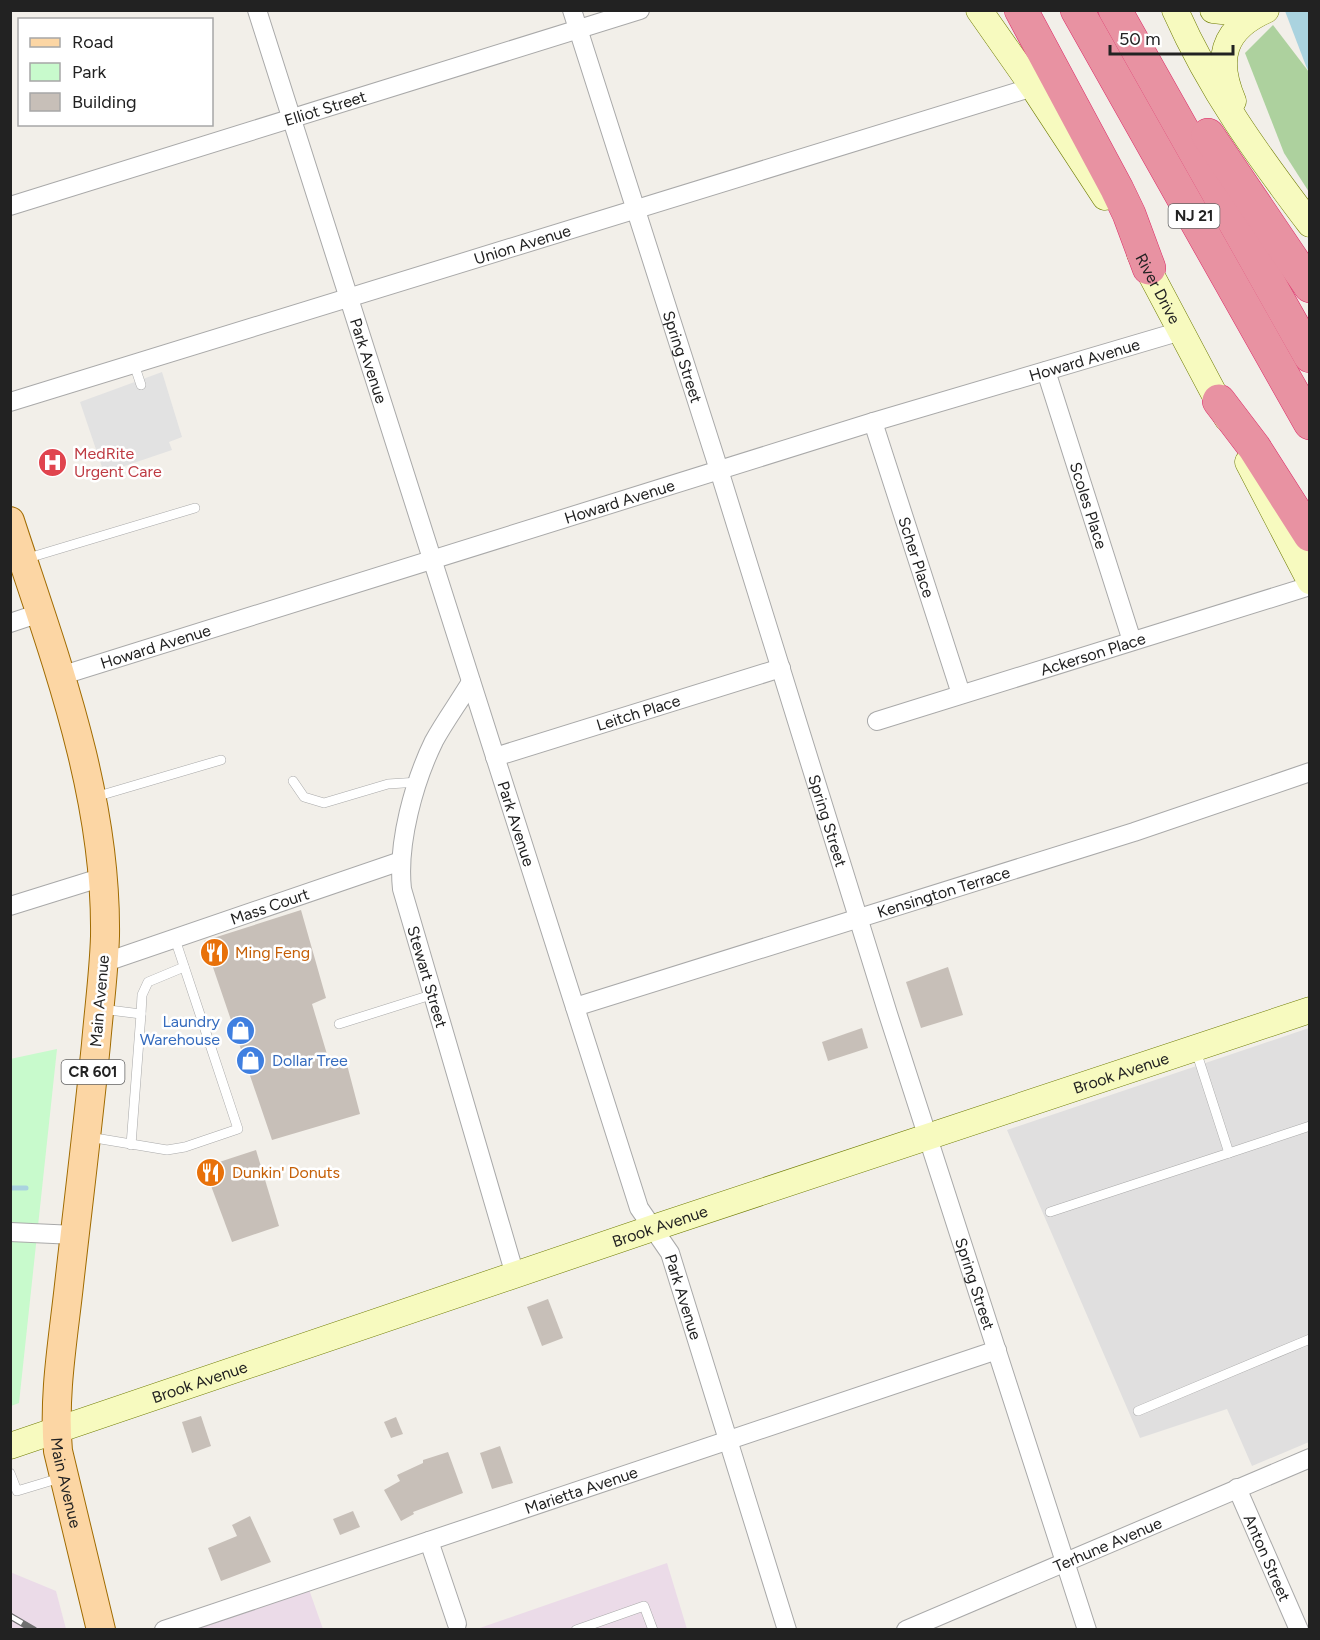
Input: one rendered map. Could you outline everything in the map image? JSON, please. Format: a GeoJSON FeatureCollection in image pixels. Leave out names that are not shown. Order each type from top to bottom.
{"type":"FeatureCollection","features":[{"type":"Feature","properties":{"kind":"highway"},"geometry":{"type":"LineString","coordinates":[[1021,10],[1117,189],[1149,268]]}},
{"type":"Feature","properties":{"kind":"highway","name":"NJ 21"},"geometry":{"type":"LineString","coordinates":[[1077,10],[1310,423]]}},
{"type":"Feature","properties":{"kind":"highway","name":"NJ 21"},"geometry":{"type":"LineString","coordinates":[[1115,10],[1310,357]]}},
{"type":"Feature","properties":{"kind":"highway"},"geometry":{"type":"LineString","coordinates":[[1121,10],[1310,286]]}},
{"type":"Feature","properties":{"kind":"highway"},"geometry":{"type":"LineString","coordinates":[[1219,401],[1254,447],[1310,535]]}},
{"type":"Feature","properties":{"kind":"main road","name":"River Drive"},"geometry":{"type":"LineString","coordinates":[[979,10],[1091,174],[1149,268],[1219,401],[1310,584]]}},
{"type":"Feature","properties":{"kind":"main road"},"geometry":{"type":"LineString","coordinates":[[1175,10],[1209,79],[1265,165],[1310,224]]}},
{"type":"Feature","properties":{"kind":"main road"},"geometry":{"type":"LineString","coordinates":[[1213,10],[1240,13],[1258,10]]}},
{"type":"Feature","properties":{"kind":"main road"},"geometry":{"type":"LineString","coordinates":[[1265,165],[1228,90],[1223,60],[1226,45],[1233,34],[1244,23],[1266,10]]}},
{"type":"Feature","properties":{"kind":"main road","name":"Main Avenue"},"geometry":{"type":"LineString","coordinates":[[10,521],[84,756],[93,797],[103,877],[105,935],[103,963],[59,1371],[56,1431],[58,1451],[101,1629]]}},
{"type":"Feature","properties":{"kind":"main road","name":"Brook Avenue"},"geometry":{"type":"LineString","coordinates":[[10,1446],[653,1228],[1310,1010]]}},
{"type":"Feature","properties":{"kind":"street","name":"Park Avenue"},"geometry":{"type":"LineString","coordinates":[[257,10],[639,1208],[670,1252],[787,1629]]}},
{"type":"Feature","properties":{"kind":"street","name":"Spring Street"},"geometry":{"type":"LineString","coordinates":[[572,10],[1086,1629]]}},
{"type":"Feature","properties":{"kind":"street","name":"Elliot Street"},"geometry":{"type":"LineString","coordinates":[[10,206],[640,10]]}},
{"type":"Feature","properties":{"kind":"street","name":"Union Avenue"},"geometry":{"type":"LineString","coordinates":[[10,402],[1033,87]]}},
{"type":"Feature","properties":{"kind":"street","name":"Howard Avenue"},"geometry":{"type":"LineString","coordinates":[[60,676],[873,422],[1181,330]]}},
{"type":"Feature","properties":{"kind":"street","name":"Scoles Place"},"geometry":{"type":"LineString","coordinates":[[1046,371],[1132,641]]}},
{"type":"Feature","properties":{"kind":"street","name":"Scher Place"},"geometry":{"type":"LineString","coordinates":[[873,422],[961,694]]}},
{"type":"Feature","properties":{"kind":"street","name":"Ackerson Place"},"geometry":{"type":"LineString","coordinates":[[877,721],[1310,584]]}},
{"type":"Feature","properties":{"kind":"street"},"geometry":{"type":"LineString","coordinates":[[10,623],[40,613]]}},
{"type":"Feature","properties":{"kind":"street","name":"Leitch Place"},"geometry":{"type":"LineString","coordinates":[[495,757],[781,668]]}},
{"type":"Feature","properties":{"kind":"street","name":"Stewart Street"},"geometry":{"type":"LineString","coordinates":[[471,682],[435,741],[418,782],[404,839],[401,861],[402,889],[515,1275]]}},
{"type":"Feature","properties":{"kind":"street","name":"Kensington Terrace"},"geometry":{"type":"LineString","coordinates":[[575,1007],[1134,832],[1310,772]]}},
{"type":"Feature","properties":{"kind":"street","name":"Mass Court"},"geometry":{"type":"LineString","coordinates":[[103,963],[401,861]]}},
{"type":"Feature","properties":{"kind":"street"},"geometry":{"type":"LineString","coordinates":[[10,906],[103,877]]}},
{"type":"Feature","properties":{"kind":"street"},"geometry":{"type":"LineString","coordinates":[[10,1232],[75,1235]]}},
{"type":"Feature","properties":{"kind":"street","name":"Marietta Avenue"},"geometry":{"type":"LineString","coordinates":[[164,1629],[997,1350]]}},
{"type":"Feature","properties":{"kind":"street","name":"Terhune Avenue"},"geometry":{"type":"LineString","coordinates":[[906,1629],[1310,1458]]}},
{"type":"Feature","properties":{"kind":"street","name":"Anton Street"},"geometry":{"type":"LineString","coordinates":[[1237,1488],[1299,1629]]}},
{"type":"Feature","properties":{"kind":"street"},"geometry":{"type":"LineString","coordinates":[[429,1541],[458,1627]]}},
{"type":"Feature","properties":{"kind":"lane"},"geometry":{"type":"LineString","coordinates":[[134,364],[141,385]]}},
{"type":"Feature","properties":{"kind":"lane"},"geometry":{"type":"LineString","coordinates":[[23,559],[195,508]]}},
{"type":"Feature","properties":{"kind":"lane"},"geometry":{"type":"LineString","coordinates":[[93,797],[221,760]]}},
{"type":"Feature","properties":{"kind":"lane"},"geometry":{"type":"LineString","coordinates":[[293,781],[304,797],[324,803],[388,784],[418,782]]}},
{"type":"Feature","properties":{"kind":"lane"},"geometry":{"type":"LineString","coordinates":[[86,1137],[167,1150],[185,1147],[238,1129],[175,939]]}},
{"type":"Feature","properties":{"kind":"lane"},"geometry":{"type":"LineString","coordinates":[[131,1145],[142,995],[148,982],[184,966]]}},
{"type":"Feature","properties":{"kind":"lane"},"geometry":{"type":"LineString","coordinates":[[339,1024],[434,994]]}},
{"type":"Feature","properties":{"kind":"lane"},"geometry":{"type":"LineString","coordinates":[[99,1009],[141,1014]]}},
{"type":"Feature","properties":{"kind":"lane"},"geometry":{"type":"LineString","coordinates":[[1195,1048],[1229,1153]]}},
{"type":"Feature","properties":{"kind":"lane"},"geometry":{"type":"LineString","coordinates":[[1050,1212],[1310,1126]]}},
{"type":"Feature","properties":{"kind":"lane"},"geometry":{"type":"LineString","coordinates":[[1138,1411],[1310,1339]]}},
{"type":"Feature","properties":{"kind":"lane"},"geometry":{"type":"LineString","coordinates":[[10,1473],[17,1491],[64,1477]]}},
{"type":"Feature","properties":{"kind":"lane"},"geometry":{"type":"LineString","coordinates":[[576,1629],[644,1606],[653,1629]]}},
{"type":"Feature","properties":{"kind":"shaded area"},"geometry":{"type":"Polygon","coordinates":[[[162,372],[182,437],[169,442],[172,450],[104,473],[80,402],[162,372]]]}},
{"type":"Feature","properties":{"kind":"shaded area"},"geometry":{"type":"Polygon","coordinates":[[[1309,1028],[1309,1442],[1252,1466],[1227,1409],[1140,1438],[1007,1130],[1309,1028]]]}},
{"type":"Feature","properties":{"kind":"shaded area"},"geometry":{"type":"Polygon","coordinates":[[[667,1563],[687,1629],[474,1630],[667,1563]]]}},
{"type":"Feature","properties":{"kind":"shaded area"},"geometry":{"type":"Polygon","coordinates":[[[10,1572],[56,1591],[66,1629],[11,1629],[10,1572]]]}},
{"type":"Feature","properties":{"kind":"shaded area"},"geometry":{"type":"Polygon","coordinates":[[[306,1581],[323,1629],[156,1630],[306,1581]]]}},
{"type":"Feature","properties":{"kind":"green space"},"geometry":{"type":"Polygon","coordinates":[[[1273,25],[1309,72],[1309,192],[1284,153],[1245,53],[1273,25]]]}},
{"type":"Feature","properties":{"kind":"green space"},"geometry":{"type":"Polygon","coordinates":[[[57,1049],[19,1403],[11,1406],[10,1059],[57,1049]]]}},
{"type":"Feature","properties":{"kind":"water"},"geometry":{"type":"Polygon","coordinates":[[[1285,11],[1309,11],[1309,72],[1306,66],[1285,11]]]}},
{"type":"Feature","properties":{"kind":"building"},"geometry":{"type":"Polygon","coordinates":[[[301,910],[326,998],[312,1004],[329,1061],[345,1057],[360,1114],[272,1140],[204,941],[301,910]]]}},
{"type":"Feature","properties":{"kind":"building"},"geometry":{"type":"Polygon","coordinates":[[[948,967],[963,1015],[921,1028],[906,982],[948,967]]]}},
{"type":"Feature","properties":{"kind":"building"},"geometry":{"type":"Polygon","coordinates":[[[862,1028],[868,1048],[828,1061],[822,1042],[862,1028]]]}},
{"type":"Feature","properties":{"kind":"building"},"geometry":{"type":"Polygon","coordinates":[[[256,1150],[279,1226],[232,1242],[204,1167],[256,1150]]]}},
{"type":"Feature","properties":{"kind":"building"},"geometry":{"type":"Polygon","coordinates":[[[548,1299],[563,1338],[542,1346],[527,1307],[548,1299]]]}},
{"type":"Feature","properties":{"kind":"building"},"geometry":{"type":"Polygon","coordinates":[[[201,1416],[211,1446],[192,1453],[182,1422],[201,1416]]]}},
{"type":"Feature","properties":{"kind":"building"},"geometry":{"type":"Polygon","coordinates":[[[396,1417],[403,1434],[391,1438],[384,1422],[396,1417]]]}},
{"type":"Feature","properties":{"kind":"building"},"geometry":{"type":"Polygon","coordinates":[[[500,1446],[513,1483],[492,1489],[480,1453],[500,1446]]]}},
{"type":"Feature","properties":{"kind":"building"},"geometry":{"type":"Polygon","coordinates":[[[448,1452],[463,1493],[413,1512],[414,1514],[401,1521],[384,1490],[400,1481],[397,1475],[423,1463],[423,1460],[448,1452]]]}},
{"type":"Feature","properties":{"kind":"building"},"geometry":{"type":"Polygon","coordinates":[[[353,1511],[360,1527],[340,1535],[333,1519],[353,1511]]]}},
{"type":"Feature","properties":{"kind":"building"},"geometry":{"type":"Polygon","coordinates":[[[250,1516],[271,1562],[221,1581],[208,1548],[237,1536],[232,1525],[250,1516]]]}},
{"type":"Feature","properties":{"kind":"waterway"},"geometry":{"type":"LineString","coordinates":[[10,1188],[26,1188]]}},
{"type":"Feature","properties":{"kind":"railway"},"geometry":{"type":"LineString","coordinates":[[10,1616],[34,1630]]}},
{"type":"Feature","properties":{"kind":"place","name":"MedRite Urgent Care"},"geometry":{"type":"Point","coordinates":[53,462]}},
{"type":"Feature","properties":{"kind":"place","name":"Ming Feng"},"geometry":{"type":"Point","coordinates":[214,952]}},
{"type":"Feature","properties":{"kind":"place","name":"Laundry Warehouse"},"geometry":{"type":"Point","coordinates":[241,1030]}},
{"type":"Feature","properties":{"kind":"place","name":"Dollar Tree"},"geometry":{"type":"Point","coordinates":[251,1060]}},
{"type":"Feature","properties":{"kind":"place","name":"Dunkin' Donuts"},"geometry":{"type":"Point","coordinates":[211,1172]}}]}
